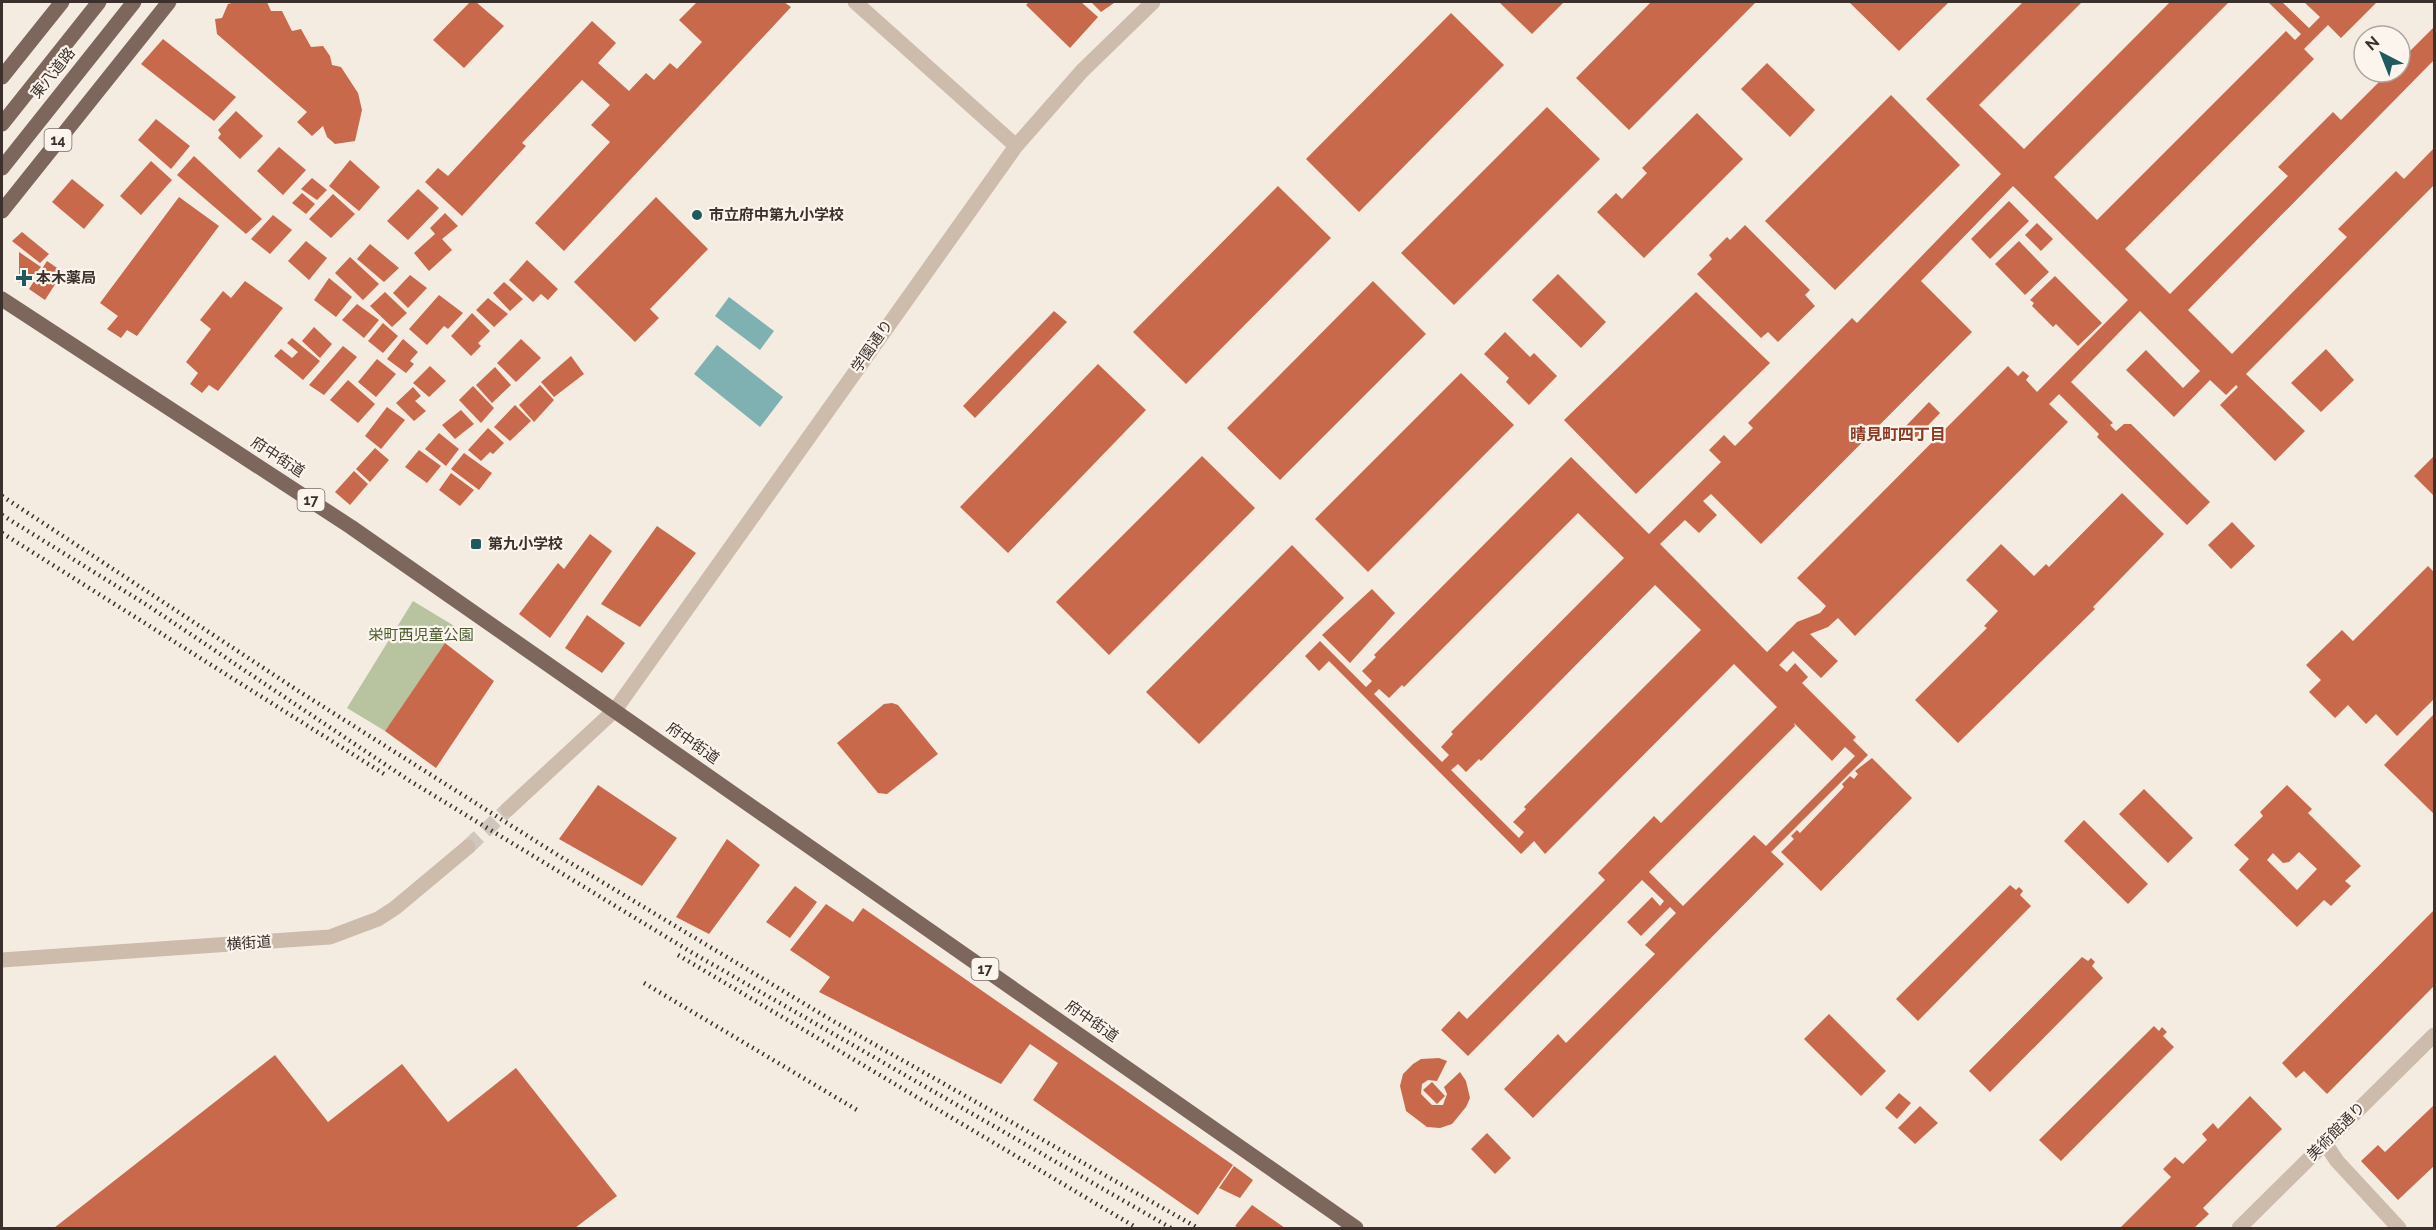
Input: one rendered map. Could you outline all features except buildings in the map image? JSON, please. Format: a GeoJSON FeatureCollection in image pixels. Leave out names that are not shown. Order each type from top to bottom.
{"type":"FeatureCollection","features":[{"type":"Feature","properties":{"kind":"main road"},"geometry":{"type":"LineString","coordinates":[[2,77],[62,2]]}},
{"type":"Feature","properties":{"kind":"main road","name":"東八道路"},"geometry":{"type":"LineString","coordinates":[[2,124],[99,2]]}},
{"type":"Feature","properties":{"kind":"main road","name":"東八道路"},"geometry":{"type":"LineString","coordinates":[[2,168],[134,2]]}},
{"type":"Feature","properties":{"kind":"main road","name":"14"},"geometry":{"type":"LineString","coordinates":[[2,211],[169,2]]}},
{"type":"Feature","properties":{"kind":"main road","name":"府中街道"},"geometry":{"type":"LineString","coordinates":[[2,299],[351,527],[1356,1228]]}},
{"type":"Feature","properties":{"kind":"street"},"geometry":{"type":"LineString","coordinates":[[855,2],[1016,146]]}},
{"type":"Feature","properties":{"kind":"street","name":"学園通り"},"geometry":{"type":"LineString","coordinates":[[615,710],[1016,146],[1082,71],[1153,2]]}},
{"type":"Feature","properties":{"kind":"street"},"geometry":{"type":"LineString","coordinates":[[508,809],[615,710]]}},
{"type":"Feature","properties":{"kind":"street","name":"横街道"},"geometry":{"type":"LineString","coordinates":[[2,960],[330,937],[370,922],[395,908],[468,847]]}},
{"type":"Feature","properties":{"kind":"street","name":"美術館通り"},"geometry":{"type":"LineString","coordinates":[[2239,1228],[2434,1035]]}},
{"type":"Feature","properties":{"kind":"street"},"geometry":{"type":"LineString","coordinates":[[2325,1143],[2337,1161],[2399,1228]]}},
{"type":"Feature","properties":{"kind":"green space","name":"栄町西児童公園"},"geometry":{"type":"Polygon","coordinates":[[[413,601],[456,627],[385,731],[347,708],[413,601]]]}},
{"type":"Feature","properties":{"kind":"water"},"geometry":{"type":"Polygon","coordinates":[[[729,297],[774,331],[760,350],[715,316],[729,297]]]}},
{"type":"Feature","properties":{"kind":"water"},"geometry":{"type":"Polygon","coordinates":[[[717,345],[783,397],[760,427],[694,374],[717,345]]]}},
{"type":"Feature","properties":{"kind":"tunnel"},"geometry":{"type":"LineString","coordinates":[[468,847],[508,809]]}},
{"type":"Feature","properties":{"kind":"railway"},"geometry":{"type":"LineString","coordinates":[[2,496],[300,692],[564,859],[828,1018],[1198,1228]]}},
{"type":"Feature","properties":{"kind":"railway"},"geometry":{"type":"LineString","coordinates":[[2,515],[147,605],[410,781],[691,952],[1171,1228]]}},
{"type":"Feature","properties":{"kind":"railway"},"geometry":{"type":"LineString","coordinates":[[2,533],[384,774]]}},
{"type":"Feature","properties":{"kind":"railway"},"geometry":{"type":"LineString","coordinates":[[678,955],[1137,1228]]}},
{"type":"Feature","properties":{"kind":"railway"},"geometry":{"type":"LineString","coordinates":[[644,983],[857,1110]]}},
{"type":"Feature","properties":{"kind":"place","name":"市立府中第九小学校"},"geometry":{"type":"Point","coordinates":[697,215]}},
{"type":"Feature","properties":{"kind":"place","name":"本木薬局"},"geometry":{"type":"Point","coordinates":[24,278]}},
{"type":"Feature","properties":{"kind":"place","name":"第九小学校"},"geometry":{"type":"Point","coordinates":[476,544]}},
{"type":"Feature","properties":{"kind":"district","name":"晴見町四丁目"},"geometry":{"type":"Point","coordinates":[1898,434]}}]}
